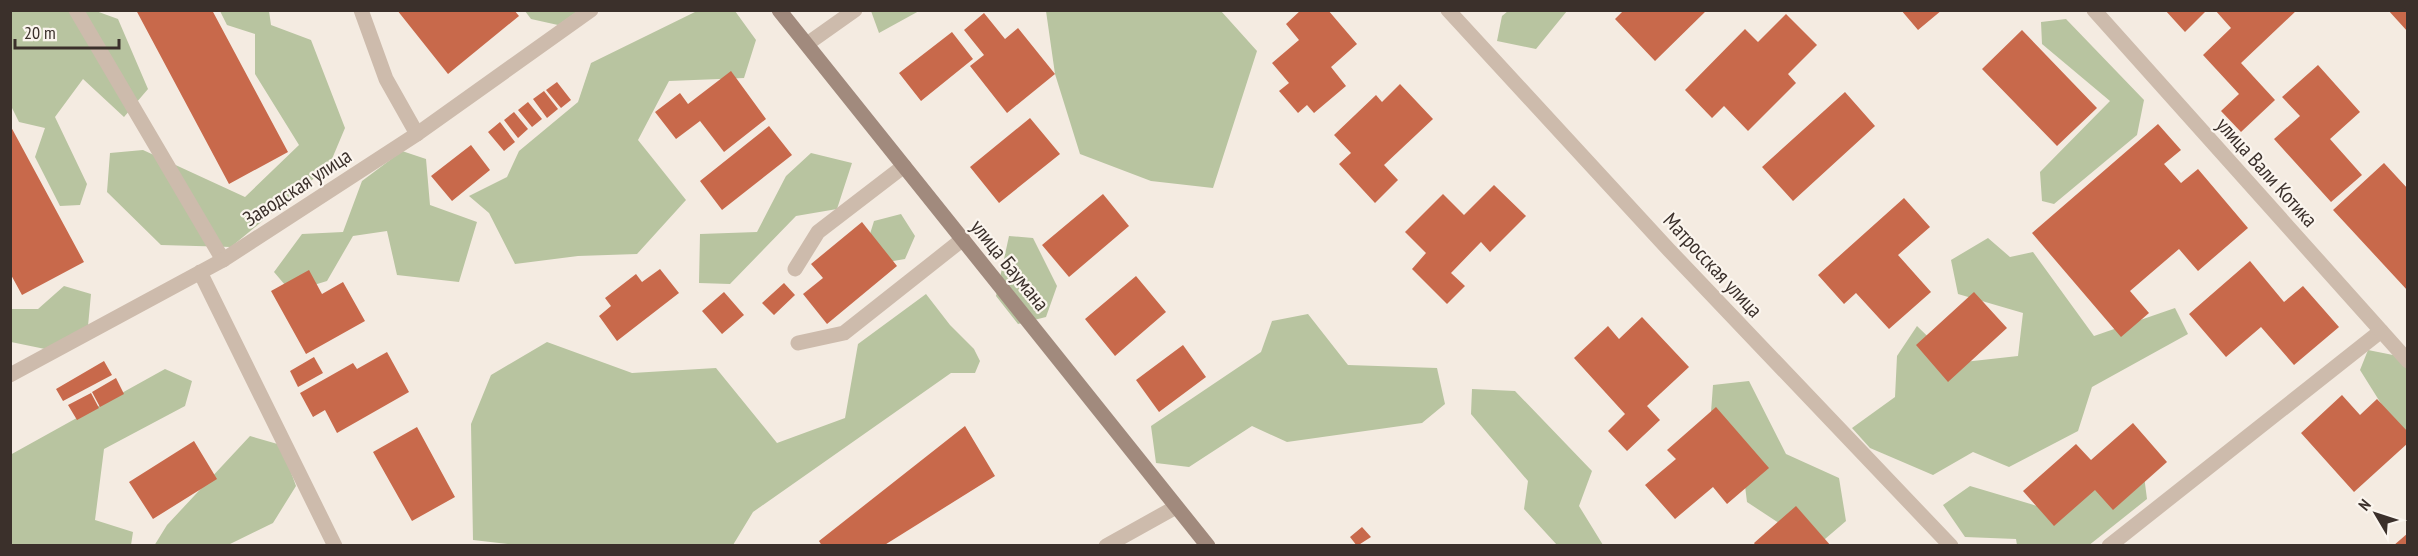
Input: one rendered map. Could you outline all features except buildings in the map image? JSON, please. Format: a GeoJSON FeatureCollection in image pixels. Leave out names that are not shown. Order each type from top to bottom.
{"type":"FeatureCollection","features":[{"type":"Feature","properties":{"kind":"street"},"geometry":{"type":"LineString","coordinates":[[76,10],[223,260]]}},
{"type":"Feature","properties":{"kind":"street"},"geometry":{"type":"LineString","coordinates":[[361,10],[386,79],[417,134]]}},
{"type":"Feature","properties":{"kind":"street","name":"Заводская улица"},"geometry":{"type":"LineString","coordinates":[[10,375],[223,260],[417,134],[591,10]]}},
{"type":"Feature","properties":{"kind":"street","name":"улица Баумана"},"geometry":{"type":"LineString","coordinates":[[779,10],[1208,546]]}},
{"type":"Feature","properties":{"kind":"street"},"geometry":{"type":"LineString","coordinates":[[807,44],[855,10]]}},
{"type":"Feature","properties":{"kind":"street","name":"Матросская улица"},"geometry":{"type":"LineString","coordinates":[[1448,10],[1677,258],[1951,546]]}},
{"type":"Feature","properties":{"kind":"street","name":"улица Вали Котика"},"geometry":{"type":"LineString","coordinates":[[2094,10],[2408,361]]}},
{"type":"Feature","properties":{"kind":"street"},"geometry":{"type":"LineString","coordinates":[[795,269],[818,232],[904,166]]}},
{"type":"Feature","properties":{"kind":"street"},"geometry":{"type":"LineString","coordinates":[[798,343],[844,333],[963,239]]}},
{"type":"Feature","properties":{"kind":"street"},"geometry":{"type":"LineString","coordinates":[[200,272],[334,546]]}},
{"type":"Feature","properties":{"kind":"street"},"geometry":{"type":"LineString","coordinates":[[2109,546],[2381,331]]}},
{"type":"Feature","properties":{"kind":"street"},"geometry":{"type":"LineString","coordinates":[[1106,546],[1176,507]]}},
{"type":"Feature","properties":{"kind":"green space"},"geometry":{"type":"Polygon","coordinates":[[[871,10],[919,11],[879,33],[871,10]]]}},
{"type":"Feature","properties":{"kind":"green space"},"geometry":{"type":"Polygon","coordinates":[[[10,11],[96,11],[118,19],[148,89],[124,117],[83,79],[55,117],[87,184],[80,205],[60,206],[35,157],[45,128],[19,122],[11,106],[10,11]]]}},
{"type":"Feature","properties":{"kind":"green space"},"geometry":{"type":"Polygon","coordinates":[[[220,11],[269,11],[271,25],[311,40],[345,128],[329,166],[231,247],[161,245],[107,192],[110,153],[143,150],[245,197],[299,145],[255,74],[255,34],[227,25],[220,11]]]}},
{"type":"Feature","properties":{"kind":"green space"},"geometry":{"type":"Polygon","coordinates":[[[525,11],[578,11],[558,25],[531,19],[525,11]]]}},
{"type":"Feature","properties":{"kind":"green space"},"geometry":{"type":"Polygon","coordinates":[[[697,11],[735,11],[756,40],[744,78],[669,81],[638,140],[686,200],[637,254],[578,256],[515,264],[489,213],[469,196],[507,177],[519,151],[578,102],[591,63],[697,11]]]}},
{"type":"Feature","properties":{"kind":"green space"},"geometry":{"type":"Polygon","coordinates":[[[1046,11],[1221,11],[1257,51],[1213,188],[1151,181],[1080,154],[1055,74],[1046,11]]]}},
{"type":"Feature","properties":{"kind":"green space"},"geometry":{"type":"Polygon","coordinates":[[[1508,11],[1567,11],[1536,49],[1497,41],[1502,16],[1508,11]]]}},
{"type":"Feature","properties":{"kind":"green space"},"geometry":{"type":"Polygon","coordinates":[[[2066,19],[2144,100],[2137,135],[2054,204],[2042,201],[2040,172],[2110,101],[2042,44],[2041,22],[2066,19]]]}},
{"type":"Feature","properties":{"kind":"green space"},"geometry":{"type":"Polygon","coordinates":[[[402,151],[426,159],[430,205],[477,222],[459,282],[397,275],[387,231],[353,236],[327,281],[291,292],[274,272],[302,234],[343,232],[362,181],[402,151]]]}},
{"type":"Feature","properties":{"kind":"green space"},"geometry":{"type":"Polygon","coordinates":[[[811,153],[852,163],[837,209],[796,216],[730,284],[699,283],[700,234],[757,232],[786,176],[811,153]]]}},
{"type":"Feature","properties":{"kind":"green space"},"geometry":{"type":"Polygon","coordinates":[[[901,214],[915,236],[905,259],[876,264],[865,250],[874,221],[901,214]]]}},
{"type":"Feature","properties":{"kind":"green space"},"geometry":{"type":"Polygon","coordinates":[[[1009,236],[1033,238],[1057,286],[1046,317],[1018,324],[996,296],[1009,236]]]}},
{"type":"Feature","properties":{"kind":"green space"},"geometry":{"type":"Polygon","coordinates":[[[1988,238],[2010,257],[2033,252],[2094,336],[2175,308],[2188,334],[2092,387],[2078,431],[2009,467],[1973,452],[1933,475],[1870,448],[1852,428],[1895,397],[1897,356],[1917,326],[1955,363],[2018,356],[2023,313],[1958,294],[1951,260],[1988,238]]]}},
{"type":"Feature","properties":{"kind":"green space"},"geometry":{"type":"Polygon","coordinates":[[[64,286],[91,294],[88,326],[45,349],[11,342],[11,309],[38,309],[64,286]]]}},
{"type":"Feature","properties":{"kind":"green space"},"geometry":{"type":"Polygon","coordinates":[[[926,294],[950,325],[974,349],[980,361],[975,373],[951,373],[753,512],[733,545],[525,546],[473,540],[471,424],[491,375],[547,342],[632,373],[716,368],[777,443],[845,418],[858,344],[926,294]]]}},
{"type":"Feature","properties":{"kind":"green space"},"geometry":{"type":"Polygon","coordinates":[[[1308,314],[1348,365],[1437,368],[1445,404],[1422,423],[1287,442],[1252,426],[1189,467],[1156,463],[1151,426],[1261,352],[1272,321],[1308,314]]]}},
{"type":"Feature","properties":{"kind":"green space"},"geometry":{"type":"Polygon","coordinates":[[[2368,350],[2398,356],[2407,368],[2407,445],[2360,370],[2368,350]]]}},
{"type":"Feature","properties":{"kind":"green space"},"geometry":{"type":"Polygon","coordinates":[[[165,369],[192,381],[185,406],[104,449],[95,520],[133,532],[131,545],[11,545],[10,455],[165,369]]]}},
{"type":"Feature","properties":{"kind":"green space"},"geometry":{"type":"Polygon","coordinates":[[[1749,381],[1786,454],[1839,478],[1846,521],[1818,545],[1812,545],[1747,502],[1741,454],[1710,426],[1713,385],[1749,381]]]}},
{"type":"Feature","properties":{"kind":"green space"},"geometry":{"type":"Polygon","coordinates":[[[1472,389],[1515,391],[1592,471],[1579,506],[1603,545],[1557,545],[1524,509],[1528,481],[1471,414],[1472,389]]]}},
{"type":"Feature","properties":{"kind":"green space"},"geometry":{"type":"Polygon","coordinates":[[[250,436],[281,445],[296,486],[273,523],[228,545],[154,546],[167,525],[250,436]]]}},
{"type":"Feature","properties":{"kind":"green space"},"geometry":{"type":"Polygon","coordinates":[[[2143,468],[2147,499],[2088,546],[2017,545],[2016,539],[1965,537],[1943,505],[1970,486],[2054,511],[2110,469],[2143,468]]]}}]}
